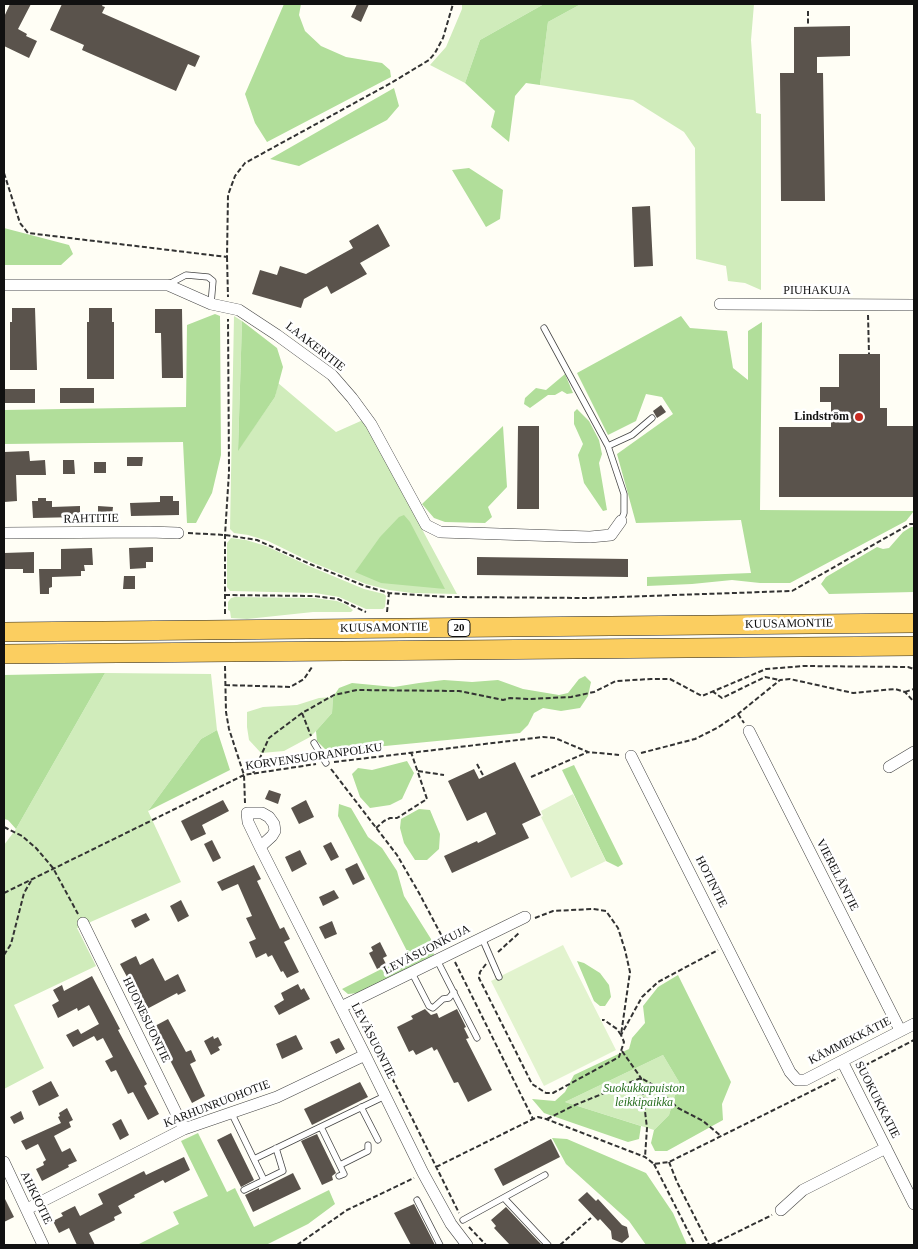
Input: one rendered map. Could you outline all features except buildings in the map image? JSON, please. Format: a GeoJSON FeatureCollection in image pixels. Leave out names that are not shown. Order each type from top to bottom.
{"type":"FeatureCollection","features":[{"type":"Feature","properties":{"kind":"highway","name":"KUUSAMONTIE"},"geometry":{"type":"LineString","coordinates":[[4,632],[914,623]]}},
{"type":"Feature","properties":{"kind":"highway","name":"KUUSAMONTIE"},"geometry":{"type":"LineString","coordinates":[[4,654],[914,646]]}},
{"type":"Feature","properties":{"kind":"street","name":"LAAKERITIE"},"geometry":{"type":"LineString","coordinates":[[4,285],[168,285],[212,304],[239,310],[332,375],[371,424],[426,525],[440,532],[590,537],[611,535],[621,521]]}},
{"type":"Feature","properties":{"kind":"street","name":"PIUHAKUJA"},"geometry":{"type":"LineString","coordinates":[[720,304],[914,305]]}},
{"type":"Feature","properties":{"kind":"street","name":"RAHTITIE"},"geometry":{"type":"LineString","coordinates":[[4,533],[178,533]]}},
{"type":"Feature","properties":{"kind":"street","name":"VIERELÄNTIE"},"geometry":{"type":"LineString","coordinates":[[749,732],[900,1030]]}},
{"type":"Feature","properties":{"kind":"street"},"geometry":{"type":"LineString","coordinates":[[889,767],[914,752]]}},
{"type":"Feature","properties":{"kind":"street","name":"HOTINTIE"},"geometry":{"type":"LineString","coordinates":[[631,756],[728,945],[790,1072],[797,1080]]}},
{"type":"Feature","properties":{"kind":"street"},"geometry":{"type":"LineString","coordinates":[[247,813],[262,813],[269,817],[274,824],[275,831],[272,836],[260,847]]}},
{"type":"Feature","properties":{"kind":"street","name":"LEVÄSUONTIE"},"geometry":{"type":"LineString","coordinates":[[247,813],[248,822],[260,847],[385,1096],[451,1224],[464,1244]]}},
{"type":"Feature","properties":{"kind":"street","name":"LEVÄSUONKUJA"},"geometry":{"type":"LineString","coordinates":[[341,1007],[482,938],[528,920]]}},
{"type":"Feature","properties":{"kind":"street","name":"HUONESUONTIE"},"geometry":{"type":"LineString","coordinates":[[83,923],[184,1129]]}},
{"type":"Feature","properties":{"kind":"street","name":"KÄMMEKKÄTIE"},"geometry":{"type":"LineString","coordinates":[[797,1080],[805,1080],[914,1024]]}},
{"type":"Feature","properties":{"kind":"street","name":"KARHUNRUOHOTIE"},"geometry":{"type":"LineString","coordinates":[[27,1209],[184,1129],[277,1097],[365,1055]]}},
{"type":"Feature","properties":{"kind":"street","name":"SUOKUKKATIE"},"geometry":{"type":"LineString","coordinates":[[842,1061],[914,1204]]}},
{"type":"Feature","properties":{"kind":"street"},"geometry":{"type":"LineString","coordinates":[[781,1210],[803,1190],[886,1148]]}},
{"type":"Feature","properties":{"kind":"street","name":"AHKIOTIE"},"geometry":{"type":"LineString","coordinates":[[4,1162],[43,1245]]}},
{"type":"Feature","properties":{"kind":"lane"},"geometry":{"type":"LineString","coordinates":[[168,285],[186,275],[208,277],[213,282],[212,304]]}},
{"type":"Feature","properties":{"kind":"lane"},"geometry":{"type":"LineString","coordinates":[[544,328],[608,446],[624,494],[624,513],[621,521]]}},
{"type":"Feature","properties":{"kind":"lane"},"geometry":{"type":"LineString","coordinates":[[608,446],[632,434],[652,418]]}},
{"type":"Feature","properties":{"kind":"lane"},"geometry":{"type":"LineString","coordinates":[[314,743],[326,763]]}},
{"type":"Feature","properties":{"kind":"lane"},"geometry":{"type":"LineString","coordinates":[[482,938],[499,976]]}},
{"type":"Feature","properties":{"kind":"lane"},"geometry":{"type":"LineString","coordinates":[[437,960],[477,1038]]}},
{"type":"Feature","properties":{"kind":"lane"},"geometry":{"type":"LineString","coordinates":[[412,973],[429,1006],[433,1008],[443,999],[449,998],[454,992]]}},
{"type":"Feature","properties":{"kind":"lane"},"geometry":{"type":"LineString","coordinates":[[254,1159],[385,1096]]}},
{"type":"Feature","properties":{"kind":"lane"},"geometry":{"type":"LineString","coordinates":[[362,1107],[378,1140]]}},
{"type":"Feature","properties":{"kind":"lane"},"geometry":{"type":"LineString","coordinates":[[231,1112],[264,1180]]}},
{"type":"Feature","properties":{"kind":"lane"},"geometry":{"type":"LineString","coordinates":[[320,1127],[344,1174],[339,1176]]}},
{"type":"Feature","properties":{"kind":"lane"},"geometry":{"type":"LineString","coordinates":[[340,1166],[368,1151],[368,1145]]}},
{"type":"Feature","properties":{"kind":"lane"},"geometry":{"type":"LineString","coordinates":[[244,1190],[283,1171],[276,1148]]}},
{"type":"Feature","properties":{"kind":"lane"},"geometry":{"type":"LineString","coordinates":[[463,1220],[545,1175]]}},
{"type":"Feature","properties":{"kind":"lane"},"geometry":{"type":"LineString","coordinates":[[504,1198],[548,1245]]}},
{"type":"Feature","properties":{"kind":"lane"},"geometry":{"type":"LineString","coordinates":[[417,1200],[440,1245]]}},
{"type":"Feature","properties":{"kind":"path"},"geometry":{"type":"LineString","coordinates":[[225,614],[225,535],[229,472],[228,195],[235,176],[245,163],[391,83],[429,60],[435,54],[443,38],[453,4]]}},
{"type":"Feature","properties":{"kind":"path"},"geometry":{"type":"LineString","coordinates":[[808,11],[809,25]]}},
{"type":"Feature","properties":{"kind":"path"},"geometry":{"type":"LineString","coordinates":[[4,173],[20,223],[28,233],[227,257]]}},
{"type":"Feature","properties":{"kind":"path"},"geometry":{"type":"LineString","coordinates":[[868,305],[869,354]]}},
{"type":"Feature","properties":{"kind":"path"},"geometry":{"type":"LineString","coordinates":[[178,533],[225,535],[257,540],[365,586],[389,593],[448,597],[588,598],[792,591],[910,524],[914,524]]}},
{"type":"Feature","properties":{"kind":"path"},"geometry":{"type":"LineString","coordinates":[[387,612],[389,593]]}},
{"type":"Feature","properties":{"kind":"path"},"geometry":{"type":"LineString","coordinates":[[225,595],[314,596],[338,599],[366,612]]}},
{"type":"Feature","properties":{"kind":"path"},"geometry":{"type":"LineString","coordinates":[[225,666],[226,712],[229,729],[244,775],[247,813]]}},
{"type":"Feature","properties":{"kind":"path"},"geometry":{"type":"LineString","coordinates":[[226,686],[290,687],[304,679],[313,666]]}},
{"type":"Feature","properties":{"kind":"path"},"geometry":{"type":"LineString","coordinates":[[253,773],[270,738],[302,713],[334,695],[357,690],[459,691],[503,700],[510,698],[529,699],[571,696],[594,692],[616,682],[670,679],[702,696],[766,669],[804,666],[908,667],[914,669]]}},
{"type":"Feature","properties":{"kind":"path"},"geometry":{"type":"LineString","coordinates":[[712,691],[722,698],[765,677],[790,680],[853,693],[895,689],[905,692],[914,702]]}},
{"type":"Feature","properties":{"kind":"path"},"geometry":{"type":"LineString","coordinates":[[631,756],[695,739],[717,728],[738,714],[780,680]]}},
{"type":"Feature","properties":{"kind":"path"},"geometry":{"type":"LineString","coordinates":[[905,692],[914,689]]}},
{"type":"Feature","properties":{"kind":"path"},"geometry":{"type":"LineString","coordinates":[[302,713],[314,743]]}},
{"type":"Feature","properties":{"kind":"path","name":"KORVENSUORANPOLKU"},"geometry":{"type":"LineString","coordinates":[[4,893],[244,775],[253,773],[543,737],[555,738],[588,752],[631,756]]}},
{"type":"Feature","properties":{"kind":"path"},"geometry":{"type":"LineString","coordinates":[[376,829],[384,821],[390,818],[398,818],[428,799],[411,752]]}},
{"type":"Feature","properties":{"kind":"path"},"geometry":{"type":"LineString","coordinates":[[531,777],[588,752]]}},
{"type":"Feature","properties":{"kind":"path"},"geometry":{"type":"LineString","coordinates":[[326,763],[396,855],[415,885],[533,1119],[538,1117],[645,1157],[654,1164],[695,1245]]}},
{"type":"Feature","properties":{"kind":"path"},"geometry":{"type":"LineString","coordinates":[[477,764],[484,777]]}},
{"type":"Feature","properties":{"kind":"path"},"geometry":{"type":"LineString","coordinates":[[418,771],[444,775]]}},
{"type":"Feature","properties":{"kind":"path"},"geometry":{"type":"LineString","coordinates":[[4,827],[22,836],[36,848],[53,868],[83,923]]}},
{"type":"Feature","properties":{"kind":"path"},"geometry":{"type":"LineString","coordinates":[[4,955],[11,944],[24,893],[31,879]]}},
{"type":"Feature","properties":{"kind":"path"},"geometry":{"type":"LineString","coordinates":[[528,920],[553,911],[592,908],[606,911],[618,928],[626,950],[630,972],[622,1035]]}},
{"type":"Feature","properties":{"kind":"path"},"geometry":{"type":"LineString","coordinates":[[524,929],[484,965],[479,978],[532,1084],[546,1092],[553,1093],[619,1057],[624,1042],[622,1035],[617,1028],[602,1020]]}},
{"type":"Feature","properties":{"kind":"path"},"geometry":{"type":"LineString","coordinates":[[622,1035],[637,1005],[658,982],[728,945]]}},
{"type":"Feature","properties":{"kind":"path"},"geometry":{"type":"LineString","coordinates":[[354,1001],[451,1198],[463,1220],[486,1245]]}},
{"type":"Feature","properties":{"kind":"path"},"geometry":{"type":"LineString","coordinates":[[654,1164],[669,1162],[914,1040]]}},
{"type":"Feature","properties":{"kind":"path"},"geometry":{"type":"LineString","coordinates":[[622,1051],[641,1078],[653,1085],[678,1108],[703,1121],[721,1136]]}},
{"type":"Feature","properties":{"kind":"path"},"geometry":{"type":"LineString","coordinates":[[546,1120],[575,1105],[641,1078]]}},
{"type":"Feature","properties":{"kind":"path"},"geometry":{"type":"LineString","coordinates":[[641,1078],[647,1128],[645,1157]]}},
{"type":"Feature","properties":{"kind":"path"},"geometry":{"type":"LineString","coordinates":[[669,1162],[677,1182],[710,1245],[781,1210]]}},
{"type":"Feature","properties":{"kind":"path"},"geometry":{"type":"LineString","coordinates":[[560,1245],[592,1218]]}},
{"type":"Feature","properties":{"kind":"green space"},"geometry":{"type":"Polygon","coordinates":[[[284,4],[301,4],[299,15],[305,31],[321,46],[346,57],[382,63],[390,70],[391,77],[267,142],[255,123],[245,94],[284,4]]]}},
{"type":"Feature","properties":{"kind":"green space"},"geometry":{"type":"Polygon","coordinates":[[[462,4],[544,4],[480,40],[465,83],[430,65],[446,47],[462,9],[462,4]]]}},
{"type":"Feature","properties":{"kind":"green space"},"geometry":{"type":"Polygon","coordinates":[[[544,4],[581,4],[548,22],[540,85],[526,83],[515,96],[509,142],[491,127],[495,111],[465,83],[480,40],[544,4]]]}},
{"type":"Feature","properties":{"kind":"green space"},"geometry":{"type":"Polygon","coordinates":[[[581,4],[754,4],[751,40],[756,113],[761,114],[761,290],[745,283],[728,281],[726,266],[696,259],[695,148],[684,132],[633,100],[540,85],[548,22],[581,4]]]}},
{"type":"Feature","properties":{"kind":"green space"},"geometry":{"type":"Polygon","coordinates":[[[394,88],[399,106],[387,120],[299,166],[270,159],[394,88]]]}},
{"type":"Feature","properties":{"kind":"green space"},"geometry":{"type":"Polygon","coordinates":[[[469,168],[503,190],[500,219],[486,227],[452,170],[469,168]]]}},
{"type":"Feature","properties":{"kind":"green space"},"geometry":{"type":"Polygon","coordinates":[[[4,228],[69,245],[73,254],[61,265],[4,265],[4,228]]]}},
{"type":"Feature","properties":{"kind":"green space"},"geometry":{"type":"Polygon","coordinates":[[[215,314],[220,316],[221,455],[212,493],[196,523],[187,523],[183,442],[4,444],[4,410],[186,407],[187,325],[215,314]]]}},
{"type":"Feature","properties":{"kind":"green space"},"geometry":{"type":"Polygon","coordinates":[[[234,316],[242,321],[238,450],[275,397],[278,383],[336,432],[363,420],[457,594],[412,593],[366,584],[311,562],[268,541],[234,533],[230,529],[234,316]]]}},
{"type":"Feature","properties":{"kind":"green space"},"geometry":{"type":"Polygon","coordinates":[[[681,316],[690,328],[727,331],[733,368],[748,380],[748,331],[762,322],[760,510],[914,511],[906,521],[790,583],[760,583],[732,580],[647,586],[647,577],[751,573],[741,520],[636,523],[617,454],[673,414],[662,397],[646,394],[636,421],[608,435],[577,373],[681,316]]]}},
{"type":"Feature","properties":{"kind":"green space"},"geometry":{"type":"Polygon","coordinates":[[[242,321],[277,348],[283,367],[275,397],[238,451],[242,321]]]}},
{"type":"Feature","properties":{"kind":"green space"},"geometry":{"type":"Polygon","coordinates":[[[565,374],[573,393],[567,394],[562,391],[555,395],[548,395],[530,408],[524,404],[525,398],[536,388],[546,390],[565,374]]]}},
{"type":"Feature","properties":{"kind":"green space"},"geometry":{"type":"Polygon","coordinates":[[[577,409],[589,421],[599,440],[602,454],[599,463],[607,510],[603,511],[584,483],[578,455],[583,444],[574,424],[574,412],[577,409]]]}},
{"type":"Feature","properties":{"kind":"green space"},"geometry":{"type":"Polygon","coordinates":[[[503,426],[507,487],[488,507],[492,517],[485,523],[445,522],[434,518],[422,504],[503,426]]]}},
{"type":"Feature","properties":{"kind":"green space"},"geometry":{"type":"Polygon","coordinates":[[[404,515],[410,522],[445,589],[381,583],[355,572],[380,537],[399,517],[404,515]]]}},
{"type":"Feature","properties":{"kind":"green space"},"geometry":{"type":"Polygon","coordinates":[[[914,527],[914,592],[829,594],[821,584],[826,577],[877,547],[889,548],[903,532],[914,527]]]}},
{"type":"Feature","properties":{"kind":"green space"},"geometry":{"type":"Polygon","coordinates":[[[231,538],[266,546],[364,589],[384,594],[386,596],[385,607],[383,609],[366,609],[339,597],[315,593],[230,591],[227,587],[227,543],[231,538]]]}},
{"type":"Feature","properties":{"kind":"green space"},"geometry":{"type":"Polygon","coordinates":[[[231,598],[314,598],[337,601],[353,610],[351,612],[313,612],[247,619],[231,618],[228,602],[231,598]]]}},
{"type":"Feature","properties":{"kind":"green space"},"geometry":{"type":"Polygon","coordinates":[[[105,673],[211,674],[217,730],[201,739],[148,811],[181,882],[77,928],[96,966],[14,1005],[44,1068],[4,1089],[4,845],[16,829],[105,673]]]}},
{"type":"Feature","properties":{"kind":"green space"},"geometry":{"type":"Polygon","coordinates":[[[105,673],[16,829],[8,820],[4,819],[4,675],[105,673]]]}},
{"type":"Feature","properties":{"kind":"green space"},"geometry":{"type":"Polygon","coordinates":[[[585,676],[591,682],[588,696],[580,708],[561,711],[543,708],[534,713],[528,725],[520,733],[354,749],[325,749],[317,741],[316,731],[332,713],[333,697],[339,688],[352,683],[394,687],[444,680],[472,682],[498,680],[523,689],[559,695],[568,693],[579,679],[585,676]]]}},
{"type":"Feature","properties":{"kind":"green space"},"geometry":{"type":"Polygon","coordinates":[[[333,697],[332,713],[316,731],[310,737],[284,751],[261,753],[249,740],[247,712],[263,707],[297,705],[319,698],[333,697]]]}},
{"type":"Feature","properties":{"kind":"green space"},"geometry":{"type":"Polygon","coordinates":[[[217,730],[230,770],[148,811],[201,739],[217,730]]]}},
{"type":"Feature","properties":{"kind":"green space"},"geometry":{"type":"Polygon","coordinates":[[[407,761],[414,773],[402,799],[390,805],[370,808],[360,797],[352,774],[358,768],[372,770],[407,761]]]}},
{"type":"Feature","properties":{"kind":"green space"},"geometry":{"type":"Polygon","coordinates":[[[574,765],[623,864],[618,867],[606,861],[562,770],[574,765]]]}},
{"type":"Feature","properties":{"kind":"green space"},"geometry":{"type":"Polygon","coordinates":[[[573,794],[606,861],[571,878],[541,817],[543,816],[541,811],[573,794]]]}},
{"type":"Feature","properties":{"kind":"green space"},"geometry":{"type":"Polygon","coordinates":[[[339,804],[351,808],[368,837],[382,848],[397,871],[404,896],[431,939],[434,955],[358,993],[348,994],[342,989],[409,955],[338,816],[339,804]]]}},
{"type":"Feature","properties":{"kind":"green space"},"geometry":{"type":"Polygon","coordinates":[[[419,809],[430,810],[440,834],[439,849],[427,860],[415,860],[404,843],[400,828],[401,819],[419,809]]]}},
{"type":"Feature","properties":{"kind":"green space"},"geometry":{"type":"Polygon","coordinates":[[[563,945],[616,1050],[544,1086],[491,981],[563,945]]]}},
{"type":"Feature","properties":{"kind":"green space"},"geometry":{"type":"Polygon","coordinates":[[[577,961],[600,973],[609,985],[611,997],[605,1006],[600,1006],[594,1001],[577,961]]]}},
{"type":"Feature","properties":{"kind":"green space"},"geometry":{"type":"Polygon","coordinates":[[[678,975],[731,1082],[722,1104],[723,1120],[667,1151],[655,1151],[651,1143],[654,1130],[669,1115],[679,1082],[663,1055],[565,1102],[641,1126],[639,1139],[628,1142],[544,1113],[532,1099],[555,1101],[565,1092],[574,1075],[629,1049],[632,1038],[645,1023],[643,1006],[658,987],[678,975]]]}},
{"type":"Feature","properties":{"kind":"green space","name":"Suokukkapuiston leikkipaikka"},"geometry":{"type":"Polygon","coordinates":[[[663,1055],[679,1082],[669,1115],[654,1130],[565,1102],[663,1055]]]}},
{"type":"Feature","properties":{"kind":"green space"},"geometry":{"type":"Polygon","coordinates":[[[198,1133],[227,1192],[235,1188],[254,1227],[329,1190],[335,1204],[308,1224],[266,1245],[137,1245],[179,1224],[173,1212],[208,1196],[181,1141],[198,1133]]]}},
{"type":"Feature","properties":{"kind":"green space"},"geometry":{"type":"Polygon","coordinates":[[[552,1138],[567,1139],[646,1173],[673,1213],[687,1245],[646,1245],[629,1221],[566,1164],[552,1138]]]}},
{"type":"Feature","properties":{"kind":"place","name":"Lindström"},"geometry":{"type":"Point","coordinates":[859,417]}}]}
